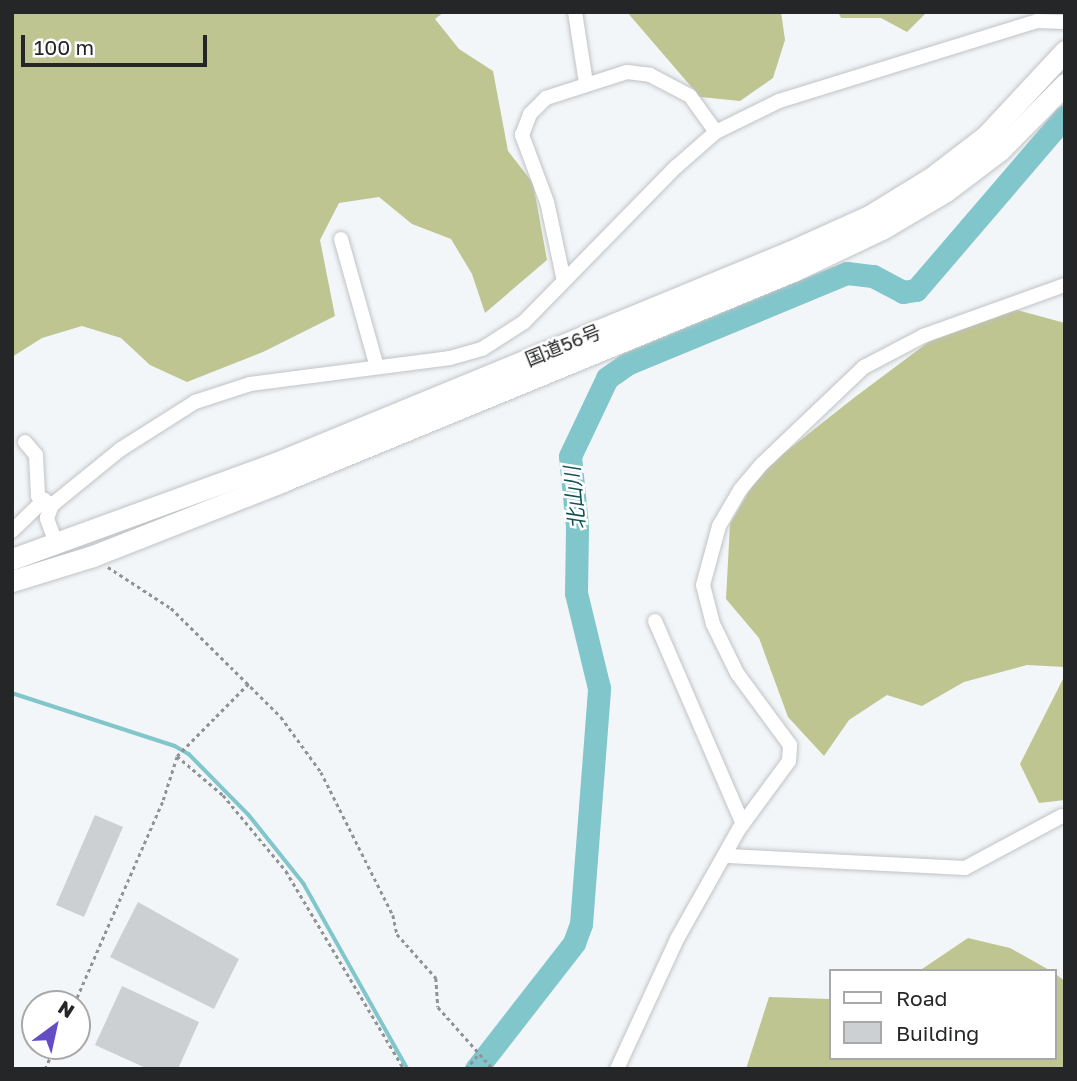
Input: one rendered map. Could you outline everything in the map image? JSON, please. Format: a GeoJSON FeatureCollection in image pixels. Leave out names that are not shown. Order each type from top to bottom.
{"type":"FeatureCollection","features":[{"type":"Feature","properties":{"kind":"highway","name":"国道56号"},"geometry":{"type":"LineString","coordinates":[[12,581],[93,556],[494,384],[871,215],[986,136],[1065,51]]}},
{"type":"Feature","properties":{"kind":"highway","name":"国道56号"},"geometry":{"type":"LineString","coordinates":[[12,559],[57,545],[494,384],[882,229],[946,191],[1000,150],[1065,84]]}},
{"type":"Feature","properties":{"kind":"street"},"geometry":{"type":"LineString","coordinates":[[575,12],[586,83]]}},
{"type":"Feature","properties":{"kind":"street"},"geometry":{"type":"LineString","coordinates":[[12,531],[121,449],[195,402],[250,384],[377,367],[482,349],[524,322],[716,132],[779,101],[1056,18]]}},
{"type":"Feature","properties":{"kind":"street"},"geometry":{"type":"LineString","coordinates":[[564,281],[547,202],[522,135],[530,114],[546,98],[627,72],[650,75],[690,96],[716,132]]}},
{"type":"Feature","properties":{"kind":"street"},"geometry":{"type":"LineString","coordinates":[[341,239],[377,367]]}},
{"type":"Feature","properties":{"kind":"street"},"geometry":{"type":"LineString","coordinates":[[617,1069],[677,939],[743,824],[789,761],[790,745],[737,673],[713,624],[703,585],[719,526],[740,490],[864,367],[923,336],[1065,285]]}},
{"type":"Feature","properties":{"kind":"street"},"geometry":{"type":"LineString","coordinates":[[482,349],[494,384]]}},
{"type":"Feature","properties":{"kind":"street"},"geometry":{"type":"LineString","coordinates":[[25,442],[36,455],[34,481],[38,496],[48,502]]}},
{"type":"Feature","properties":{"kind":"street"},"geometry":{"type":"LineString","coordinates":[[48,502],[47,518],[57,545]]}},
{"type":"Feature","properties":{"kind":"street"},"geometry":{"type":"LineString","coordinates":[[655,621],[743,824]]}},
{"type":"Feature","properties":{"kind":"street"},"geometry":{"type":"LineString","coordinates":[[727,856],[964,868],[1062,816]]}},
{"type":"Feature","properties":{"kind":"path"},"geometry":{"type":"LineString","coordinates":[[93,556],[171,608],[281,717],[321,772],[393,915],[397,934],[430,968],[436,978],[438,1007],[478,1057],[493,1069]]}},
{"type":"Feature","properties":{"kind":"path"},"geometry":{"type":"LineString","coordinates":[[80,990],[163,800],[177,756],[182,747],[249,683]]}},
{"type":"Feature","properties":{"kind":"path"},"geometry":{"type":"LineString","coordinates":[[177,756],[223,795],[286,871],[404,1069]]}},
{"type":"Feature","properties":{"kind":"path"},"geometry":{"type":"LineString","coordinates":[[466,1069],[478,1057]]}},
{"type":"Feature","properties":{"kind":"green space"},"geometry":{"type":"Polygon","coordinates":[[[12,12],[444,12],[435,19],[459,49],[493,71],[508,151],[533,183],[547,260],[485,313],[472,274],[451,239],[412,224],[379,197],[339,203],[320,240],[335,316],[263,352],[187,382],[150,365],[121,338],[82,326],[42,338],[12,357],[12,12]]]}},
{"type":"Feature","properties":{"kind":"green space"},"geometry":{"type":"Polygon","coordinates":[[[627,12],[781,12],[785,40],[773,78],[740,101],[700,97],[627,12]]]}},
{"type":"Feature","properties":{"kind":"green space"},"geometry":{"type":"Polygon","coordinates":[[[838,12],[927,12],[907,32],[881,18],[841,18],[838,12]]]}},
{"type":"Feature","properties":{"kind":"green space"},"geometry":{"type":"Polygon","coordinates":[[[1010,308],[1065,323],[1065,667],[1027,665],[964,682],[922,706],[887,695],[849,720],[824,756],[788,717],[759,638],[726,599],[730,524],[760,472],[855,397],[946,329],[1010,308]]]}},
{"type":"Feature","properties":{"kind":"green space"},"geometry":{"type":"Polygon","coordinates":[[[1065,675],[1065,800],[1039,803],[1020,764],[1065,675]]]}},
{"type":"Feature","properties":{"kind":"green space"},"geometry":{"type":"Polygon","coordinates":[[[968,938],[1010,948],[1047,969],[922,969],[968,938]]]}},
{"type":"Feature","properties":{"kind":"green space"},"geometry":{"type":"Polygon","coordinates":[[[1056,974],[1065,981],[1065,1069],[746,1069],[769,997],[828,999],[828,1060],[1056,1060],[1056,974]]]}},
{"type":"Feature","properties":{"kind":"building"},"geometry":{"type":"Polygon","coordinates":[[[95,815],[123,827],[84,917],[56,905],[95,815]]]}},
{"type":"Feature","properties":{"kind":"building"},"geometry":{"type":"Polygon","coordinates":[[[138,902],[239,959],[214,1009],[110,957],[138,902]]]}},
{"type":"Feature","properties":{"kind":"building"},"geometry":{"type":"Polygon","coordinates":[[[122,986],[199,1022],[178,1069],[148,1069],[95,1045],[122,986]]]}},
{"type":"Feature","properties":{"kind":"waterway","name":"北山川"},"geometry":{"type":"LineString","coordinates":[[476,1069],[574,943],[581,924],[599,688],[576,593],[577,526],[570,456],[607,378],[627,364],[847,273],[873,276],[903,292],[916,290],[1065,116]]}},
{"type":"Feature","properties":{"kind":"waterway"},"geometry":{"type":"LineString","coordinates":[[12,693],[175,746],[189,754],[249,815],[304,884],[408,1069]]}}]}
